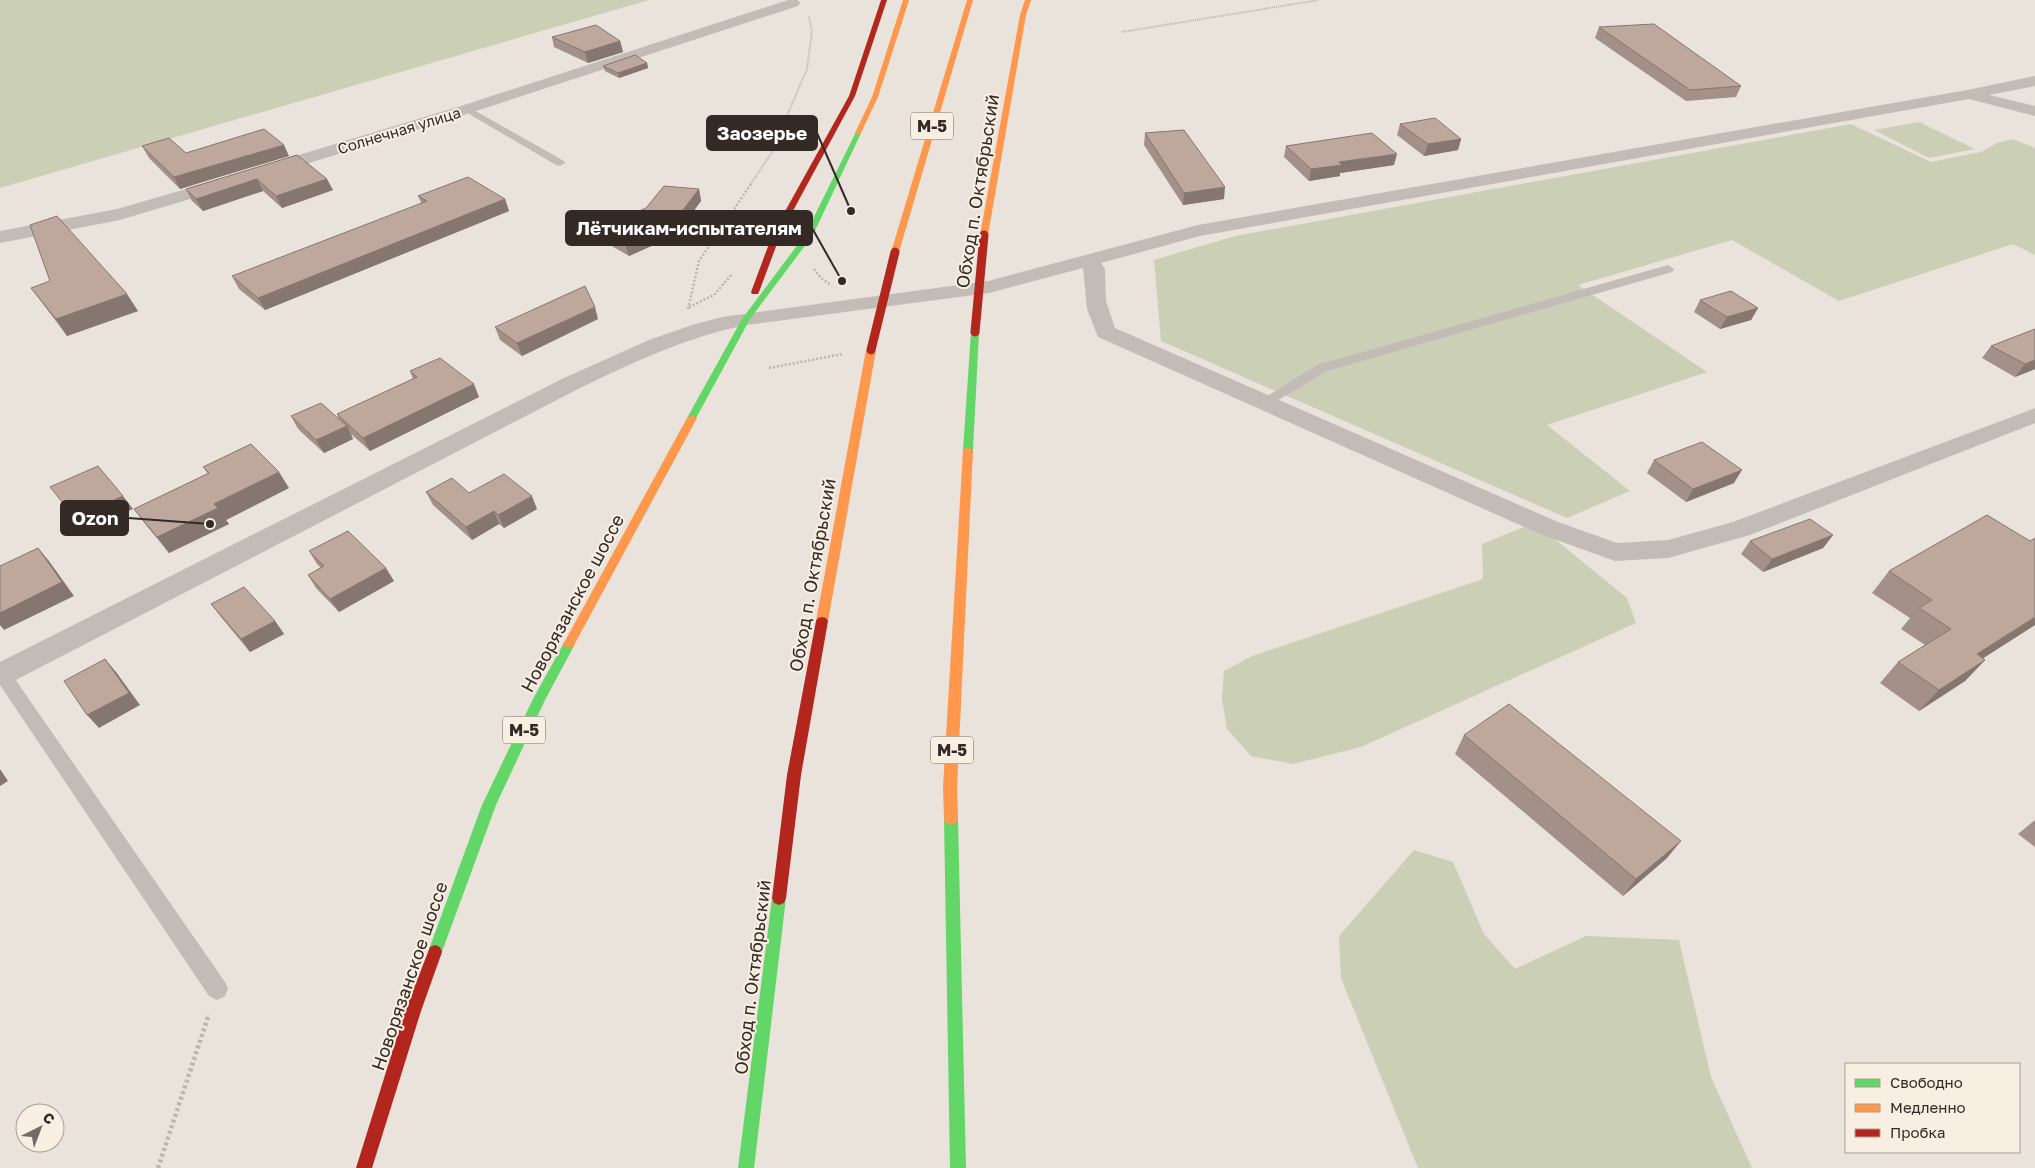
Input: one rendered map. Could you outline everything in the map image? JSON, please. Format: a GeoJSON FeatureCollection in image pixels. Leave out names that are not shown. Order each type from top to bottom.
{"type":"FeatureCollection","features":[{"type":"Feature","properties":{"kind":"main road"},"geometry":{"type":"LineString","coordinates":[[746,319],[777,232],[852,96],[884,0]]}},
{"type":"Feature","properties":{"kind":"main road"},"geometry":{"type":"LineString","coordinates":[[746,319],[809,235],[875,97],[906,0]]}},
{"type":"Feature","properties":{"kind":"main road","name":"Обход п. Октябрьский"},"geometry":{"type":"LineString","coordinates":[[746,1168],[794,775],[871,350],[895,252],[970,0]]}},
{"type":"Feature","properties":{"kind":"main road","name":"Обход п. Октябрьский"},"geometry":{"type":"LineString","coordinates":[[958,1168],[950,788],[976,332],[984,235],[1023,15],[1028,0]]}},
{"type":"Feature","properties":{"kind":"main road","name":"Новорязанское шоссе"},"geometry":{"type":"LineString","coordinates":[[364,1168],[413,1011],[490,805],[539,699],[746,319]]}},
{"type":"Feature","properties":{"kind":"street","name":"Солнечная улица"},"geometry":{"type":"LineString","coordinates":[[0,237],[120,214],[467,109],[793,3]]}},
{"type":"Feature","properties":{"kind":"street"},"geometry":{"type":"LineString","coordinates":[[1,673],[563,388],[665,340],[715,324],[1001,285],[1198,231],[1967,95],[2035,81]]}},
{"type":"Feature","properties":{"kind":"street"},"geometry":{"type":"LineString","coordinates":[[1967,95],[2035,111]]}},
{"type":"Feature","properties":{"kind":"street"},"geometry":{"type":"LineString","coordinates":[[1088,261],[1095,269],[1093,288],[1099,318],[1106,332],[1549,528],[1615,552],[1668,549],[1740,529],[2035,415]]}},
{"type":"Feature","properties":{"kind":"lane"},"geometry":{"type":"LineString","coordinates":[[467,109],[560,163]]}},
{"type":"Feature","properties":{"kind":"lane"},"geometry":{"type":"LineString","coordinates":[[1265,402],[1322,368],[1668,268]]}},
{"type":"Feature","properties":{"kind":"lane"},"geometry":{"type":"LineString","coordinates":[[1,673],[217,989]]}},
{"type":"Feature","properties":{"kind":"path"},"geometry":{"type":"LineString","coordinates":[[1122,32],[1319,0]]}},
{"type":"Feature","properties":{"kind":"path"},"geometry":{"type":"LineString","coordinates":[[665,340],[689,307],[699,261],[779,142],[788,113],[807,69],[812,31],[809,17],[793,3]]}},
{"type":"Feature","properties":{"kind":"path"},"geometry":{"type":"LineString","coordinates":[[689,307],[721,290],[737,267]]}},
{"type":"Feature","properties":{"kind":"path"},"geometry":{"type":"LineString","coordinates":[[813,267],[821,278],[834,287],[874,302]]}},
{"type":"Feature","properties":{"kind":"path"},"geometry":{"type":"LineString","coordinates":[[769,368],[871,350]]}},
{"type":"Feature","properties":{"kind":"path"},"geometry":{"type":"LineString","coordinates":[[158,1168],[217,989]]}},
{"type":"Feature","properties":{"kind":"green space"},"geometry":{"type":"Polygon","coordinates":[[[0,0],[649,0],[0,188],[0,0]]]}},
{"type":"Feature","properties":{"kind":"green space"},"geometry":{"type":"Polygon","coordinates":[[[1919,122],[1975,149],[1929,158],[1874,130],[1919,122]]]}},
{"type":"Feature","properties":{"kind":"green space"},"geometry":{"type":"Polygon","coordinates":[[[1851,124],[1931,162],[1981,152],[1997,143],[2013,139],[2035,148],[2035,255],[2013,244],[1839,301],[1732,240],[1578,285],[1707,372],[1547,425],[1630,491],[1567,518],[1161,341],[1154,260],[1235,236],[1851,124]]]}},
{"type":"Feature","properties":{"kind":"green space"},"geometry":{"type":"Polygon","coordinates":[[[1529,525],[1556,540],[1627,598],[1636,623],[1361,747],[1293,764],[1251,756],[1227,729],[1222,700],[1224,671],[1252,656],[1483,579],[1482,544],[1529,525]]]}},
{"type":"Feature","properties":{"kind":"green space"},"geometry":{"type":"Polygon","coordinates":[[[1414,850],[1453,862],[1484,934],[1515,969],[1586,936],[1679,940],[1711,1077],[1752,1168],[1418,1168],[1341,978],[1339,936],[1414,850]]]}},
{"type":"Feature","properties":{"kind":"building"},"geometry":{"type":"Polygon","coordinates":[[[1654,24],[1741,86],[1690,90],[1599,27],[1654,24]]]}},
{"type":"Feature","properties":{"kind":"building"},"geometry":{"type":"Polygon","coordinates":[[[596,25],[620,41],[585,52],[552,37],[596,25]]]}},
{"type":"Feature","properties":{"kind":"building"},"geometry":{"type":"Polygon","coordinates":[[[635,55],[647,63],[618,73],[603,66],[635,55]]]}},
{"type":"Feature","properties":{"kind":"building"},"geometry":{"type":"Polygon","coordinates":[[[1435,118],[1461,139],[1428,144],[1400,124],[1435,118]]]}},
{"type":"Feature","properties":{"kind":"building"},"geometry":{"type":"Polygon","coordinates":[[[264,129],[284,145],[174,177],[142,146],[169,138],[186,153],[264,129]]]}},
{"type":"Feature","properties":{"kind":"building"},"geometry":{"type":"Polygon","coordinates":[[[1184,130],[1225,187],[1184,193],[1145,133],[1184,130]]]}},
{"type":"Feature","properties":{"kind":"building"},"geometry":{"type":"Polygon","coordinates":[[[1372,133],[1397,154],[1339,162],[1342,165],[1311,169],[1286,146],[1372,133]]]}},
{"type":"Feature","properties":{"kind":"building"},"geometry":{"type":"Polygon","coordinates":[[[297,155],[327,179],[276,196],[257,179],[196,199],[186,189],[297,155]]]}},
{"type":"Feature","properties":{"kind":"building"},"geometry":{"type":"Polygon","coordinates":[[[468,177],[505,199],[258,298],[232,276],[427,201],[418,196],[468,177]]]}},
{"type":"Feature","properties":{"kind":"building"},"geometry":{"type":"Polygon","coordinates":[[[664,186],[699,189],[673,223],[625,244],[599,229],[646,208],[664,186]]]}},
{"type":"Feature","properties":{"kind":"building"},"geometry":{"type":"Polygon","coordinates":[[[57,216],[127,294],[56,319],[31,288],[50,281],[30,225],[57,216]]]}},
{"type":"Feature","properties":{"kind":"building"},"geometry":{"type":"Polygon","coordinates":[[[585,286],[595,307],[517,343],[495,327],[585,286]]]}},
{"type":"Feature","properties":{"kind":"building"},"geometry":{"type":"Polygon","coordinates":[[[1731,291],[1758,308],[1727,317],[1700,300],[1731,291]]]}},
{"type":"Feature","properties":{"kind":"building"},"geometry":{"type":"Polygon","coordinates":[[[2035,329],[2035,360],[2025,364],[1991,346],[2035,329]]]}},
{"type":"Feature","properties":{"kind":"building"},"geometry":{"type":"Polygon","coordinates":[[[440,358],[474,384],[363,438],[337,414],[417,377],[410,371],[440,358]]]}},
{"type":"Feature","properties":{"kind":"building"},"geometry":{"type":"Polygon","coordinates":[[[321,403],[347,426],[316,440],[291,416],[321,403]]]}},
{"type":"Feature","properties":{"kind":"building"},"geometry":{"type":"Polygon","coordinates":[[[1702,442],[1742,470],[1693,489],[1654,460],[1702,442]]]}},
{"type":"Feature","properties":{"kind":"building"},"geometry":{"type":"Polygon","coordinates":[[[251,444],[279,472],[214,504],[218,508],[157,537],[134,509],[209,473],[203,467],[251,444]]]}},
{"type":"Feature","properties":{"kind":"building"},"geometry":{"type":"Polygon","coordinates":[[[98,466],[123,496],[75,518],[50,487],[98,466]]]}},
{"type":"Feature","properties":{"kind":"building"},"geometry":{"type":"Polygon","coordinates":[[[504,474],[532,496],[498,515],[494,511],[466,527],[426,492],[452,478],[469,493],[504,474]]]}},
{"type":"Feature","properties":{"kind":"building"},"geometry":{"type":"Polygon","coordinates":[[[1987,515],[2030,541],[2035,538],[2035,617],[1977,654],[1985,660],[1939,690],[1898,662],[1951,629],[1919,608],[1932,600],[1889,571],[1987,515]]]}},
{"type":"Feature","properties":{"kind":"building"},"geometry":{"type":"Polygon","coordinates":[[[1810,519],[1833,535],[1772,559],[1750,541],[1810,519]]]}},
{"type":"Feature","properties":{"kind":"building"},"geometry":{"type":"Polygon","coordinates":[[[348,531],[386,568],[330,599],[308,575],[324,566],[309,551],[348,531]]]}},
{"type":"Feature","properties":{"kind":"building"},"geometry":{"type":"Polygon","coordinates":[[[38,548],[62,582],[0,613],[0,566],[38,548]]]}},
{"type":"Feature","properties":{"kind":"building"},"geometry":{"type":"Polygon","coordinates":[[[244,587],[275,621],[241,639],[211,604],[244,587]]]}},
{"type":"Feature","properties":{"kind":"building"},"geometry":{"type":"Polygon","coordinates":[[[105,659],[129,693],[87,715],[64,681],[105,659]]]}},
{"type":"Feature","properties":{"kind":"building"},"geometry":{"type":"Polygon","coordinates":[[[1509,704],[1681,841],[1636,879],[1464,735],[1509,704]]]}},
{"type":"Feature","properties":{"kind":"traffic: fast"},"geometry":{"type":"LineString","coordinates":[[692,418],[746,319],[809,235],[858,133]]}},
{"type":"Feature","properties":{"kind":"traffic: fast"},"geometry":{"type":"LineString","coordinates":[[968,450],[975,332]]}},
{"type":"Feature","properties":{"kind":"traffic: fast"},"geometry":{"type":"LineString","coordinates":[[435,952],[489,805],[539,699],[569,644]]}},
{"type":"Feature","properties":{"kind":"traffic: fast"},"geometry":{"type":"LineString","coordinates":[[951,819],[958,1168]]}},
{"type":"Feature","properties":{"kind":"traffic: fast"},"geometry":{"type":"LineString","coordinates":[[746,1168],[779,898]]}},
{"type":"Feature","properties":{"kind":"traffic: slow"},"geometry":{"type":"LineString","coordinates":[[858,133],[875,97],[906,0]]}},
{"type":"Feature","properties":{"kind":"traffic: slow"},"geometry":{"type":"LineString","coordinates":[[895,252],[970,0]]}},
{"type":"Feature","properties":{"kind":"traffic: slow"},"geometry":{"type":"LineString","coordinates":[[984,235],[1023,15],[1028,0]]}},
{"type":"Feature","properties":{"kind":"traffic: slow"},"geometry":{"type":"LineString","coordinates":[[822,621],[871,350]]}},
{"type":"Feature","properties":{"kind":"traffic: slow"},"geometry":{"type":"LineString","coordinates":[[569,644],[692,418]]}},
{"type":"Feature","properties":{"kind":"traffic: slow"},"geometry":{"type":"LineString","coordinates":[[951,819],[950,787],[968,450]]}},
{"type":"Feature","properties":{"kind":"traffic: jam"},"geometry":{"type":"LineString","coordinates":[[755,292],[777,233],[852,96],[884,0]]}},
{"type":"Feature","properties":{"kind":"traffic: jam"},"geometry":{"type":"LineString","coordinates":[[975,332],[984,235]]}},
{"type":"Feature","properties":{"kind":"traffic: jam"},"geometry":{"type":"LineString","coordinates":[[871,350],[895,252]]}},
{"type":"Feature","properties":{"kind":"traffic: jam"},"geometry":{"type":"LineString","coordinates":[[779,898],[794,775],[822,621]]}},
{"type":"Feature","properties":{"kind":"traffic: jam"},"geometry":{"type":"LineString","coordinates":[[364,1168],[413,1011],[435,952]]}},
{"type":"Feature","properties":{"kind":"place","name":"Заозерье"},"geometry":{"type":"Point","coordinates":[851,211]}},
{"type":"Feature","properties":{"kind":"place","name":"Лётчикам-испытателям"},"geometry":{"type":"Point","coordinates":[842,281]}},
{"type":"Feature","properties":{"kind":"place","name":"Ozon"},"geometry":{"type":"Point","coordinates":[210,524]}}]}
